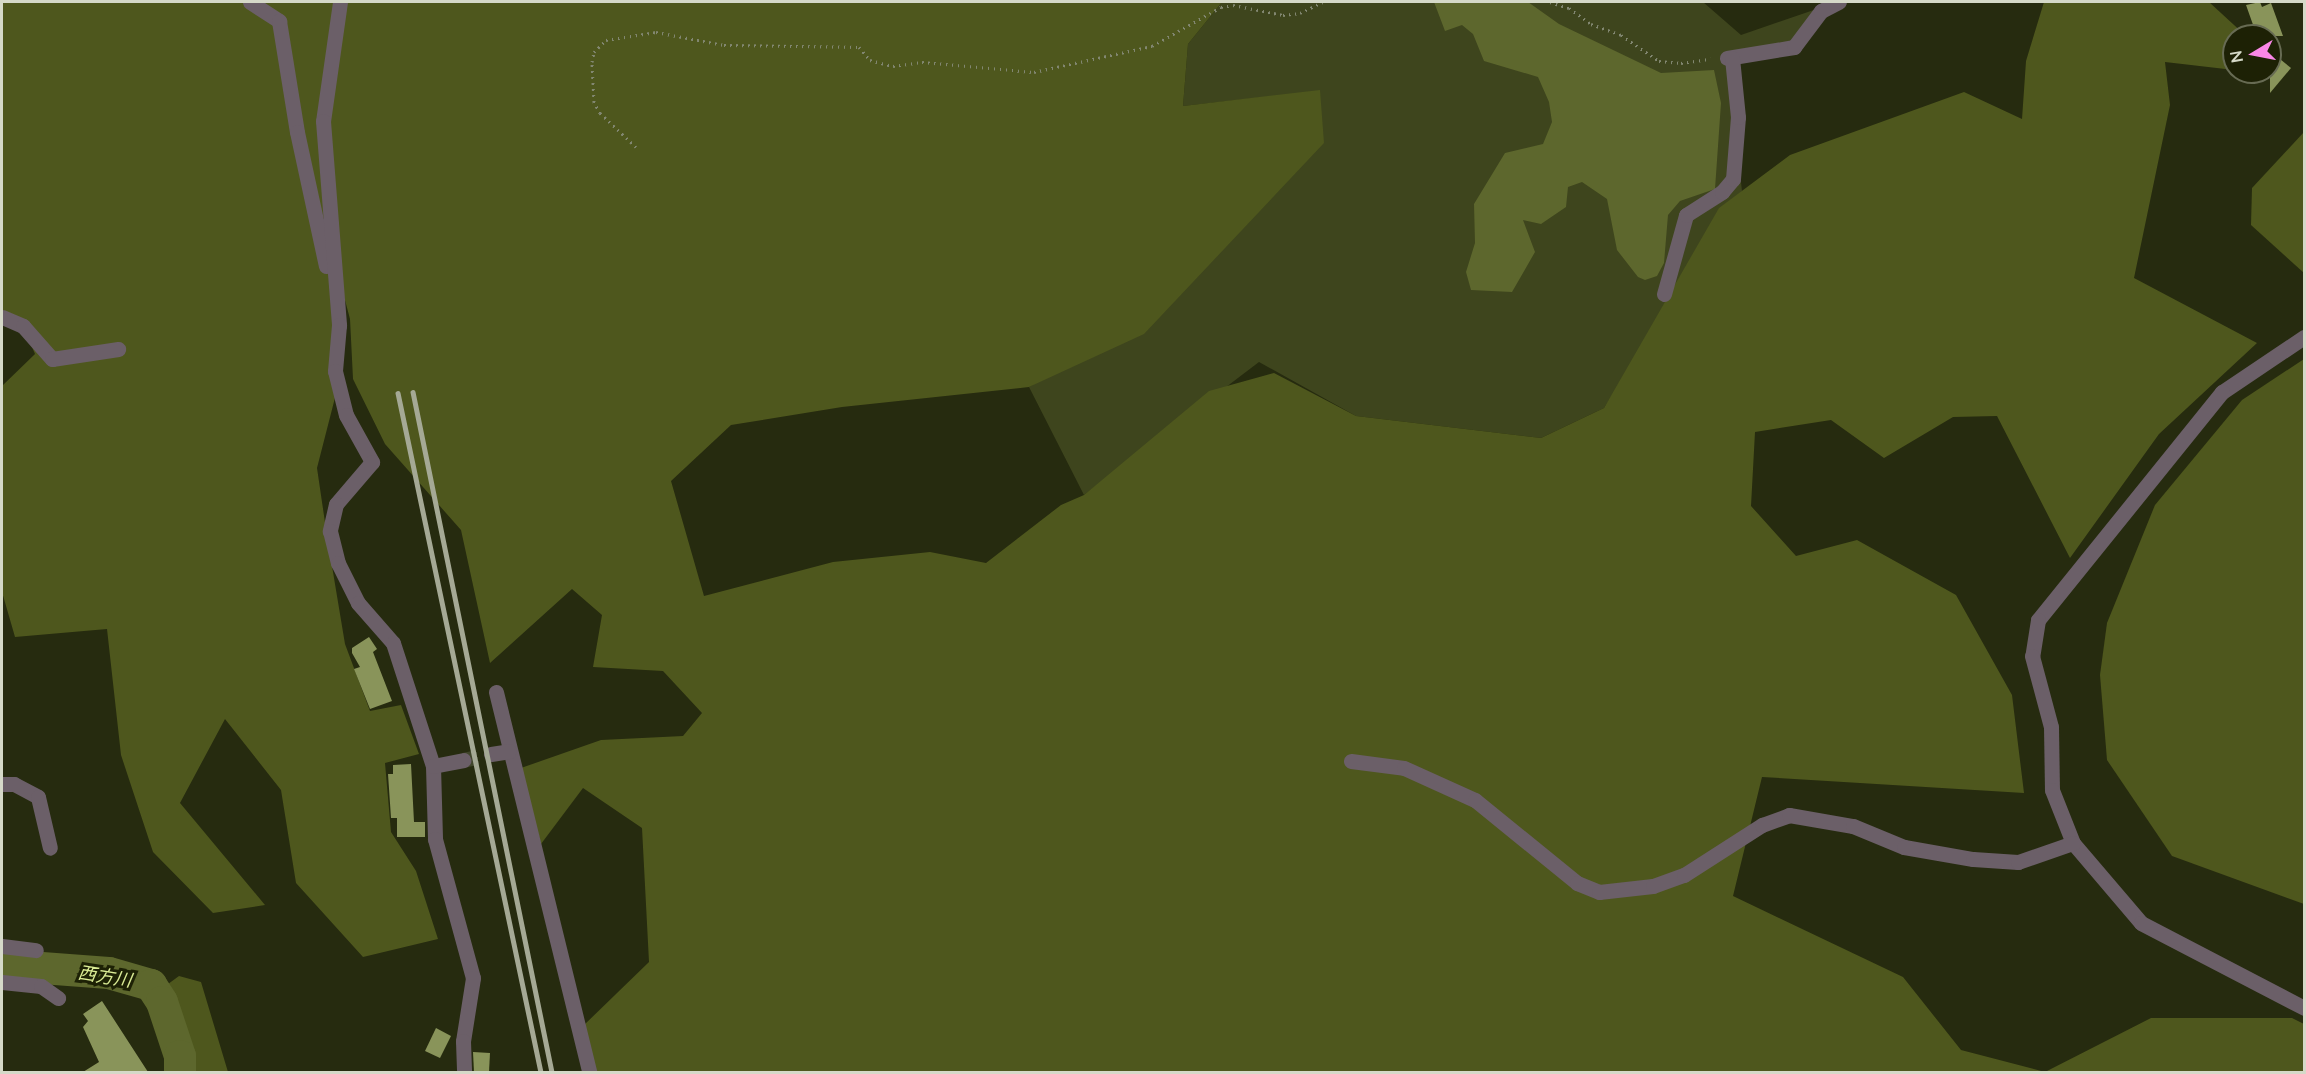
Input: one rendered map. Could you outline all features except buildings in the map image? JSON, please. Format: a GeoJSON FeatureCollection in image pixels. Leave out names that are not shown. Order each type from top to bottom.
{"type":"FeatureCollection","features":[{"type":"Feature","properties":{"kind":"street"},"geometry":{"type":"LineString","coordinates":[[250,2],[279,21],[297,132],[339,325]]}},
{"type":"Feature","properties":{"kind":"street"},"geometry":{"type":"LineString","coordinates":[[340,2],[323,121],[339,325],[335,371],[346,415],[372,462],[336,504],[330,531],[338,563],[358,603],[393,643],[433,766],[435,839],[473,978],[464,1041],[464,1072]]}},
{"type":"Feature","properties":{"kind":"street"},"geometry":{"type":"LineString","coordinates":[[1665,294],[1686,214],[1722,192],[1734,179],[1738,117],[1730,58],[1794,47],[1821,11],[1839,2]]}},
{"type":"Feature","properties":{"kind":"street"},"geometry":{"type":"LineString","coordinates":[[2,317],[22,326],[52,359],[118,349]]}},
{"type":"Feature","properties":{"kind":"street"},"geometry":{"type":"LineString","coordinates":[[2304,338],[2222,392],[2038,620],[2032,656],[2051,727],[2052,790],[2073,843],[2141,923],[2304,1008]]}},
{"type":"Feature","properties":{"kind":"street"},"geometry":{"type":"LineString","coordinates":[[496,692],[590,1072]]}},
{"type":"Feature","properties":{"kind":"street"},"geometry":{"type":"LineString","coordinates":[[491,754],[509,751]]}},
{"type":"Feature","properties":{"kind":"street"},"geometry":{"type":"LineString","coordinates":[[433,766],[463,760]]}},
{"type":"Feature","properties":{"kind":"street"},"geometry":{"type":"LineString","coordinates":[[1351,761],[1404,768],[1475,800],[1577,883],[1599,892],[1653,886],[1684,874],[1762,825],[1789,815],[1853,826],[1904,847],[1973,859],[2018,862],[2073,843]]}},
{"type":"Feature","properties":{"kind":"street"},"geometry":{"type":"LineString","coordinates":[[2,784],[14,784],[38,797],[50,848]]}},
{"type":"Feature","properties":{"kind":"street"},"geometry":{"type":"LineString","coordinates":[[2,946],[36,950]]}},
{"type":"Feature","properties":{"kind":"street"},"geometry":{"type":"LineString","coordinates":[[2,982],[41,986],[58,998]]}},
{"type":"Feature","properties":{"kind":"path"},"geometry":{"type":"LineString","coordinates":[[636,147],[600,113],[592,86],[594,52],[606,40],[656,32],[724,45],[859,47],[870,60],[893,66],[922,62],[1034,72],[1152,46],[1172,38],[1221,7],[1233,5],[1284,15],[1300,13],[1323,2]]}},
{"type":"Feature","properties":{"kind":"path"},"geometry":{"type":"LineString","coordinates":[[1550,2],[1569,8],[1591,24],[1621,35],[1659,61],[1681,63],[1730,58]]}},
{"type":"Feature","properties":{"kind":"shaded area"},"geometry":{"type":"Polygon","coordinates":[[[2,2],[1222,2],[1188,44],[1183,106],[1320,90],[1324,143],[1144,334],[1029,387],[842,407],[731,425],[671,481],[704,596],[833,562],[930,552],[986,563],[1061,505],[1084,495],[1209,391],[1274,373],[1356,416],[1541,438],[1604,408],[1719,208],[1790,155],[1964,92],[2022,119],[2026,61],[2044,2],[2209,2],[2233,24],[2222,24],[2222,69],[2165,62],[2170,105],[2134,278],[2257,343],[2159,434],[2070,558],[1997,416],[1953,417],[1884,458],[1831,420],[1755,432],[1751,506],[1796,556],[1857,540],[1956,595],[2012,695],[2024,793],[1762,777],[1733,896],[1903,977],[1961,1050],[2045,1072],[595,1072],[583,1026],[649,962],[642,828],[583,788],[541,844],[521,768],[601,740],[683,736],[702,713],[663,671],[593,667],[602,615],[572,589],[490,663],[461,530],[385,444],[353,379],[350,319],[318,198],[334,304],[338,386],[317,468],[327,536],[345,644],[370,711],[401,705],[419,754],[385,763],[391,832],[416,871],[438,939],[363,957],[296,883],[281,790],[225,719],[180,803],[265,905],[213,913],[153,852],[121,755],[107,629],[15,637],[2,592],[2,386],[35,354],[23,326],[2,315],[2,2]]]}},
{"type":"Feature","properties":{"kind":"shaded area"},"geometry":{"type":"Polygon","coordinates":[[[1222,2],[1703,2],[1741,35],[1837,2],[1798,45],[1727,58],[1742,191],[1604,408],[1541,438],[1356,416],[1259,362],[1084,495],[1029,387],[1168,308],[1320,91],[1183,106],[1188,44],[1222,2]]]}},
{"type":"Feature","properties":{"kind":"shaded area"},"geometry":{"type":"Polygon","coordinates":[[[1434,2],[1528,2],[1559,24],[1661,73],[1714,70],[1721,103],[1715,189],[1680,201],[1668,215],[1664,263],[1657,276],[1645,280],[1638,277],[1617,250],[1607,199],[1582,182],[1568,187],[1566,207],[1541,224],[1523,220],[1535,252],[1512,292],[1471,290],[1466,272],[1475,243],[1474,204],[1505,153],[1543,144],[1552,122],[1549,102],[1538,77],[1484,61],[1473,34],[1462,25],[1445,31],[1434,2]]]}},
{"type":"Feature","properties":{"kind":"shaded area"},"geometry":{"type":"Polygon","coordinates":[[[2304,132],[2304,273],[2251,225],[2252,188],[2304,132]]]}},
{"type":"Feature","properties":{"kind":"shaded area"},"geometry":{"type":"Polygon","coordinates":[[[2304,359],[2304,904],[2172,856],[2107,760],[2100,675],[2107,623],[2155,505],[2242,400],[2304,359]]]}},
{"type":"Feature","properties":{"kind":"shaded area"},"geometry":{"type":"Polygon","coordinates":[[[179,976],[201,982],[228,1072],[186,1072],[184,1054],[164,987],[179,976]]]}},
{"type":"Feature","properties":{"kind":"shaded area"},"geometry":{"type":"Polygon","coordinates":[[[2151,1018],[2292,1018],[2304,1024],[2304,1072],[2045,1072],[2151,1018]]]}},
{"type":"Feature","properties":{"kind":"waterway","name":"西方川"},"geometry":{"type":"LineString","coordinates":[[2,965],[109,973],[151,985],[162,1002],[180,1056],[180,1072]]}},
{"type":"Feature","properties":{"kind":"tunnel"},"geometry":{"type":"LineString","coordinates":[[463,760],[491,754]]}},
{"type":"Feature","properties":{"kind":"railway"},"geometry":{"type":"LineString","coordinates":[[413,392],[552,1072]]}},
{"type":"Feature","properties":{"kind":"railway"},"geometry":{"type":"LineString","coordinates":[[398,393],[541,1072]]}}]}
